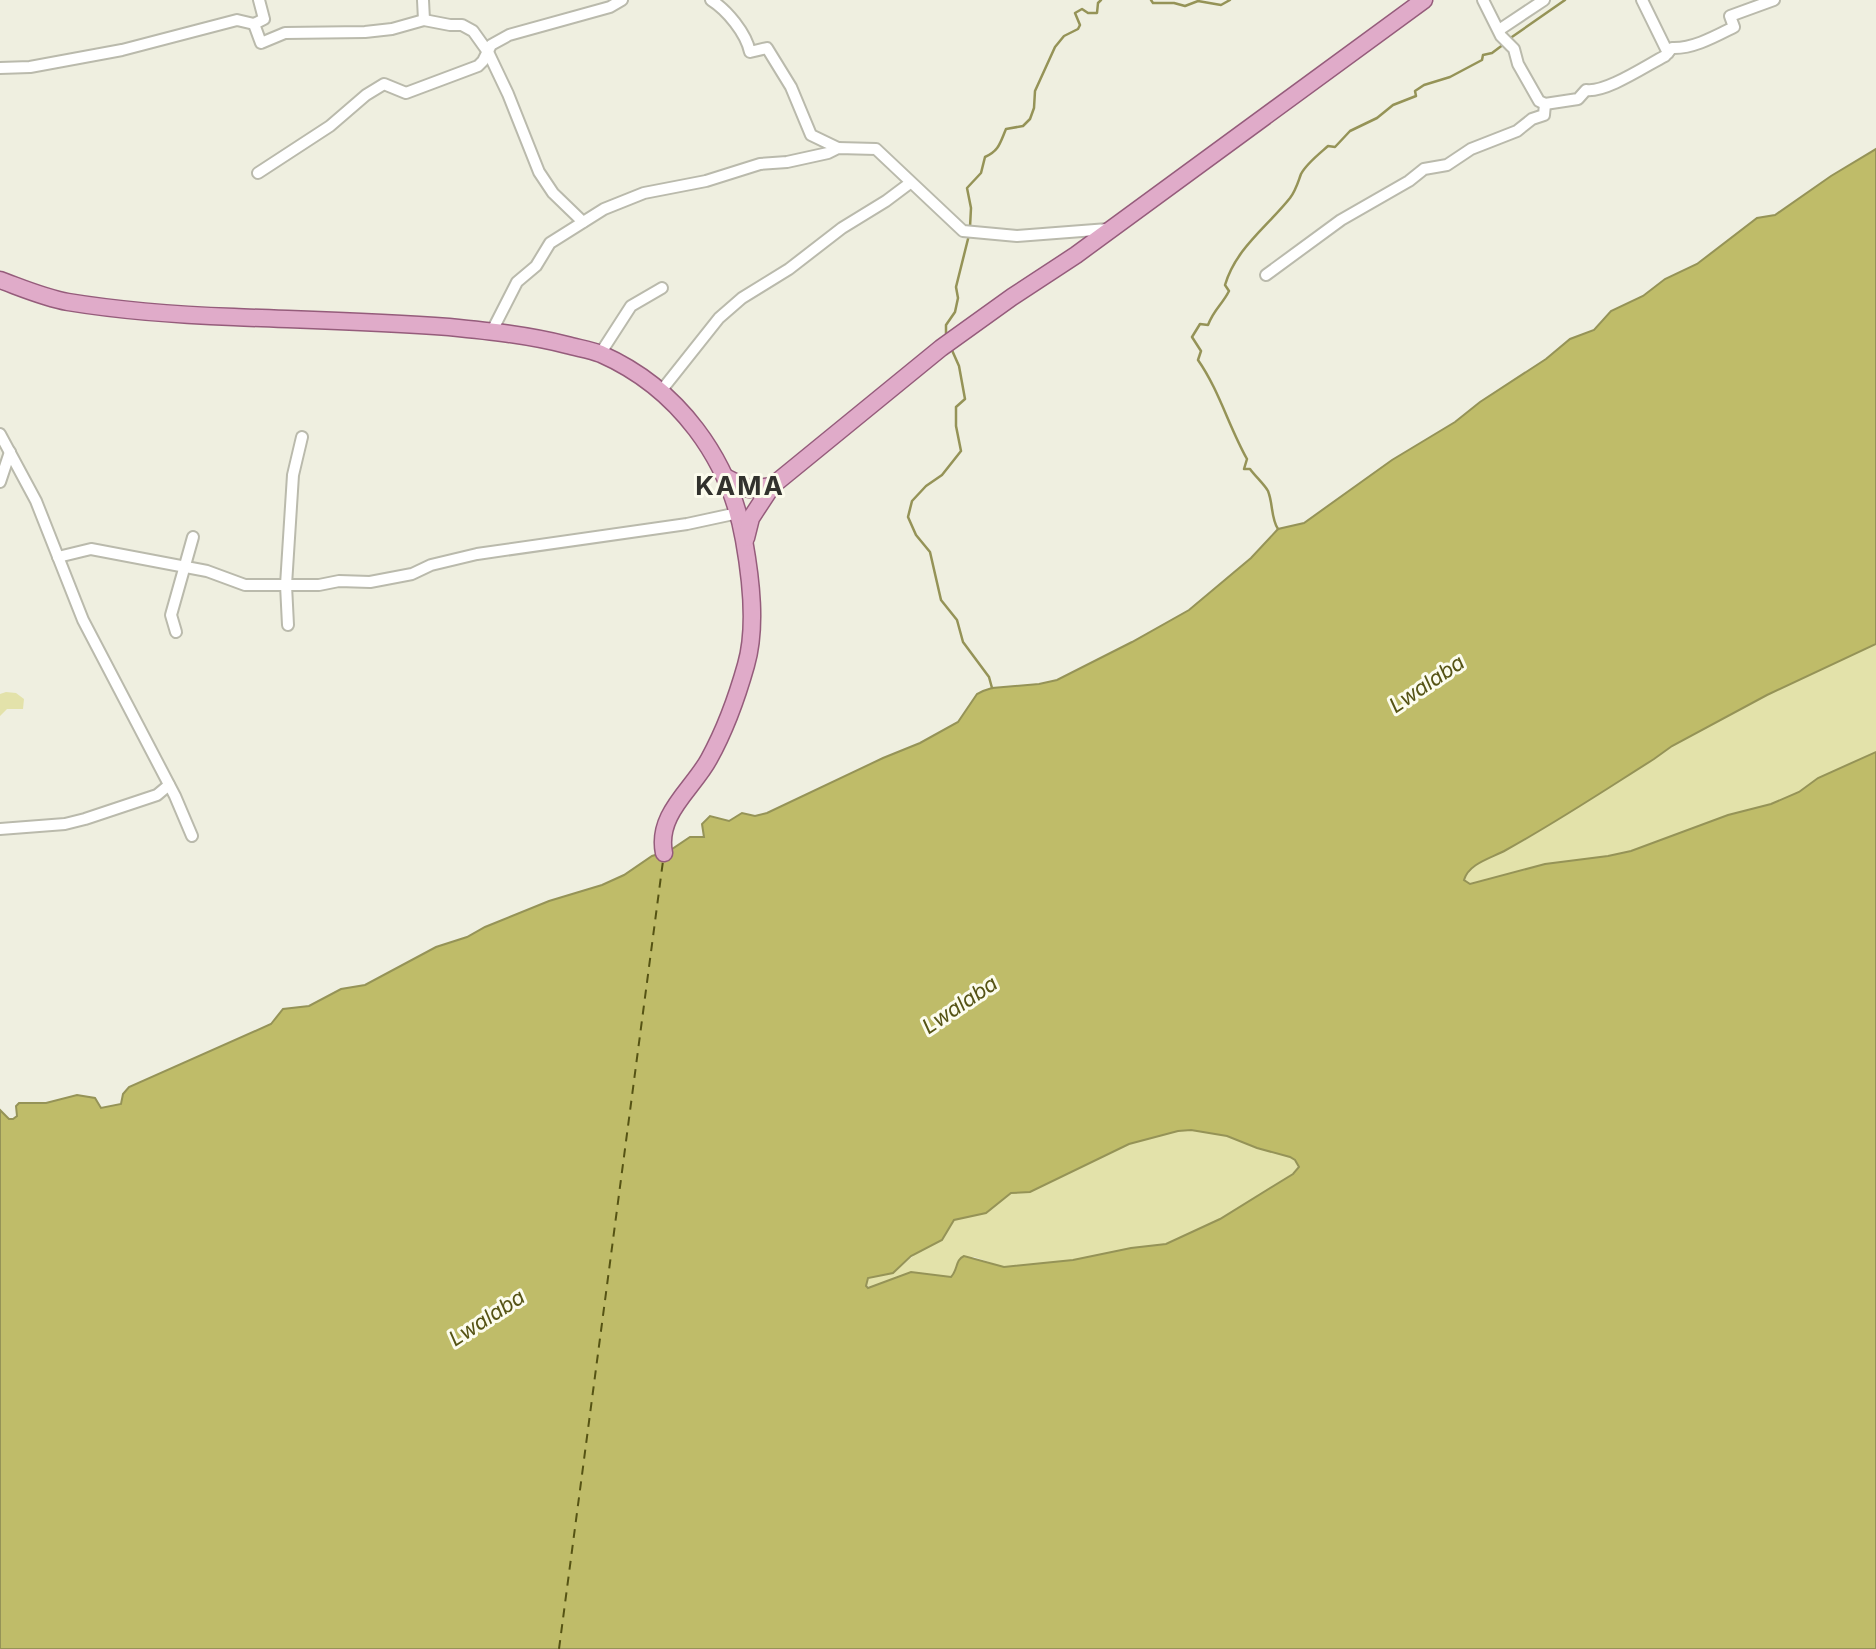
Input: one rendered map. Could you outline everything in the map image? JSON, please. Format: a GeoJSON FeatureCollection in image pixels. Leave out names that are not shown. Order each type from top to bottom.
{"type":"FeatureCollection","features":[{"type":"Feature","properties":{"kind":"main road"},"geometry":{"type":"LineString","coordinates":[[744,543],[751,517],[772,486],[946,344],[1076,255],[1424,0]]}},
{"type":"Feature","properties":{"kind":"main road"},"geometry":{"type":"LineString","coordinates":[[0,280],[65,301],[141,311],[393,323],[530,336],[600,354],[639,375],[661,391],[691,421],[727,478],[744,543],[751,619],[747,663],[722,734],[708,762],[675,803],[664,836],[664,853]]}},
{"type":"Feature","properties":{"kind":"main road"},"geometry":{"type":"LineString","coordinates":[[727,478],[751,490],[772,486]]}},
{"type":"Feature","properties":{"kind":"street"},"geometry":{"type":"LineString","coordinates":[[0,68],[30,67],[122,50],[237,20],[254,24],[264,19],[259,0]]}},
{"type":"Feature","properties":{"kind":"street"},"geometry":{"type":"LineString","coordinates":[[423,0],[424,20]]}},
{"type":"Feature","properties":{"kind":"street"},"geometry":{"type":"LineString","coordinates":[[258,173],[330,127],[366,95],[384,84],[405,93],[478,66],[496,41],[509,35],[610,6],[622,0]]}},
{"type":"Feature","properties":{"kind":"street"},"geometry":{"type":"LineString","coordinates":[[711,0],[723,8],[747,41],[750,52],[767,48],[792,88],[811,135],[838,148],[876,149],[909,183],[963,231],[1017,236],[1109,229]]}},
{"type":"Feature","properties":{"kind":"street"},"geometry":{"type":"LineString","coordinates":[[1483,0],[1499,30],[1514,49],[1518,64],[1539,101],[1545,104],[1579,98],[1586,90],[1610,84],[1668,53],[1672,48],[1681,48],[1734,27],[1730,16],[1774,0]]}},
{"type":"Feature","properties":{"kind":"street"},"geometry":{"type":"LineString","coordinates":[[1499,30],[1544,0]]}},
{"type":"Feature","properties":{"kind":"street"},"geometry":{"type":"LineString","coordinates":[[1642,0],[1668,53]]}},
{"type":"Feature","properties":{"kind":"street"},"geometry":{"type":"LineString","coordinates":[[254,24],[262,44],[285,33],[365,32],[392,29],[424,20],[464,26],[475,33],[488,52],[513,104],[539,172],[553,192],[583,222]]}},
{"type":"Feature","properties":{"kind":"street"},"geometry":{"type":"LineString","coordinates":[[1266,275],[1341,220],[1409,181],[1425,168],[1447,165],[1471,149],[1517,131],[1532,119],[1542,116],[1546,110],[1545,104]]}},
{"type":"Feature","properties":{"kind":"street"},"geometry":{"type":"LineString","coordinates":[[492,331],[517,282],[536,265],[550,243],[604,209],[644,192],[706,181],[760,164],[787,162],[828,153],[838,148]]}},
{"type":"Feature","properties":{"kind":"street"},"geometry":{"type":"LineString","coordinates":[[661,391],[719,318],[742,298],[789,269],[814,248],[894,196],[909,183]]}},
{"type":"Feature","properties":{"kind":"street"},"geometry":{"type":"LineString","coordinates":[[600,354],[631,306],[662,288]]}},
{"type":"Feature","properties":{"kind":"street"},"geometry":{"type":"LineString","coordinates":[[0,434],[36,501],[83,620],[169,785],[192,836]]}},
{"type":"Feature","properties":{"kind":"street"},"geometry":{"type":"LineString","coordinates":[[288,625],[286,585],[293,475],[302,437]]}},
{"type":"Feature","properties":{"kind":"street"},"geometry":{"type":"LineString","coordinates":[[0,482],[10,452]]}},
{"type":"Feature","properties":{"kind":"street"},"geometry":{"type":"LineString","coordinates":[[58,557],[91,549],[207,571],[242,584],[319,585],[339,581],[372,582],[412,574],[431,565],[477,554],[687,524],[738,513]]}},
{"type":"Feature","properties":{"kind":"street"},"geometry":{"type":"LineString","coordinates":[[176,632],[172,615],[193,537]]}},
{"type":"Feature","properties":{"kind":"street"},"geometry":{"type":"LineString","coordinates":[[0,829],[65,824],[157,795],[169,785]]}},
{"type":"Feature","properties":{"kind":"green space"},"geometry":{"type":"Polygon","coordinates":[[[1876,644],[1876,752],[1818,778],[1799,792],[1771,804],[1728,815],[1631,851],[1545,864],[1470,884],[1465,882],[1465,876],[1476,864],[1527,839],[1672,746],[1767,695],[1876,644]]]}},
{"type":"Feature","properties":{"kind":"green space"},"geometry":{"type":"Polygon","coordinates":[[[16,693],[24,699],[23,709],[7,709],[0,716],[0,694],[16,693]]]}},
{"type":"Feature","properties":{"kind":"green space"},"geometry":{"type":"Polygon","coordinates":[[[1191,1130],[1227,1136],[1290,1157],[1299,1167],[1293,1174],[1220,1219],[1166,1244],[1025,1266],[1004,1267],[974,1257],[957,1262],[951,1277],[911,1272],[872,1287],[866,1286],[868,1278],[893,1273],[960,1216],[986,1213],[1011,1193],[1030,1192],[1129,1144],[1177,1131],[1191,1130]]]}},
{"type":"Feature","properties":{"kind":"water","name":"Lwalaba"},"geometry":{"type":"Polygon","coordinates":[[[1876,149],[1876,644],[1767,695],[1672,746],[1562,817],[1476,865],[1464,880],[1470,884],[1545,864],[1631,851],[1728,815],[1771,804],[1799,792],[1818,778],[1876,752],[1876,1649],[0,1649],[0,1110],[9,1119],[13,1119],[17,1116],[16,1106],[19,1103],[46,1103],[77,1095],[95,1098],[101,1108],[121,1104],[123,1094],[129,1087],[271,1024],[283,1009],[309,1006],[341,989],[365,985],[436,947],[467,937],[549,901],[602,885],[624,875],[652,856],[669,851],[690,837],[704,837],[702,824],[710,816],[729,821],[742,813],[755,816],[767,813],[920,743],[958,722],[977,694],[983,691],[1057,680],[1132,642],[1189,610],[1251,558],[1278,529],[1304,523],[1392,460],[1455,422],[1480,402],[1546,359],[1570,339],[1594,330],[1611,311],[1643,296],[1665,279],[1697,264],[1757,218],[1775,215],[1876,149]],[[1191,1130],[1178,1131],[1129,1144],[1030,1192],[1011,1193],[986,1213],[954,1220],[942,1240],[911,1256],[893,1273],[868,1278],[866,1286],[868,1288],[911,1272],[951,1277],[959,1260],[964,1256],[1004,1267],[1073,1260],[1166,1244],[1220,1219],[1293,1174],[1299,1167],[1290,1157],[1227,1136],[1191,1130]]]}},
{"type":"Feature","properties":{"kind":"waterway"},"geometry":{"type":"LineString","coordinates":[[970,227],[971,208],[967,188],[981,173],[985,157],[996,149],[1006,129],[1023,126],[1030,119],[1035,91],[1055,47],[1064,36],[1078,29],[1080,25],[1075,13],[1082,9],[1088,13],[1097,13],[1101,0]]}},
{"type":"Feature","properties":{"kind":"waterway"},"geometry":{"type":"LineString","coordinates":[[1151,0],[1153,3],[1185,6],[1198,1],[1221,5],[1230,0]]}},
{"type":"Feature","properties":{"kind":"waterway"},"geometry":{"type":"LineString","coordinates":[[1509,39],[1565,0]]}},
{"type":"Feature","properties":{"kind":"waterway"},"geometry":{"type":"LineString","coordinates":[[1278,529],[1268,491],[1250,469],[1244,469],[1247,459],[1198,360],[1201,351],[1192,337],[1200,324],[1208,325],[1229,291],[1225,285],[1237,260],[1253,238],[1290,198],[1301,174],[1313,159],[1328,146],[1335,147],[1350,131],[1377,118],[1393,105],[1416,96],[1415,91],[1424,85],[1450,77],[1482,60],[1483,55],[1492,53],[1504,44]]}},
{"type":"Feature","properties":{"kind":"waterway"},"geometry":{"type":"LineString","coordinates":[[946,335],[946,325],[955,312],[958,298],[956,287],[969,235]]}},
{"type":"Feature","properties":{"kind":"waterway"},"geometry":{"type":"LineString","coordinates":[[951,348],[959,366],[965,399],[956,407],[956,426],[961,451],[942,475],[926,486],[912,501],[908,517],[916,535],[930,552],[941,600],[957,620],[963,642],[989,677],[992,688]]}},
{"type":"Feature","properties":{"kind":"ferry route"},"geometry":{"type":"LineString","coordinates":[[559,1649],[663,861]]}},
{"type":"Feature","properties":{"kind":"district","name":"KAMA"},"geometry":{"type":"Point","coordinates":[740,486]}}]}
